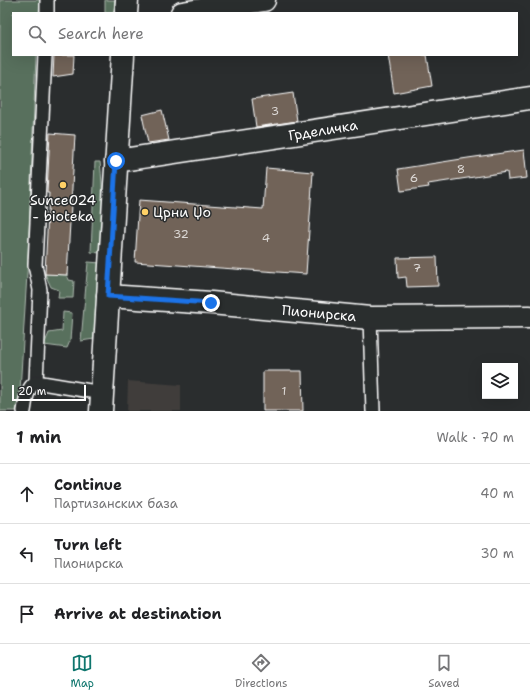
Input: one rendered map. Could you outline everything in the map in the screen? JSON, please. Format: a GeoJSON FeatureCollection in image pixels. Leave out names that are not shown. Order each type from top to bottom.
{"type":"FeatureCollection","features":[{"type":"Feature","properties":{"kind":"street"},"geometry":{"type":"LineString","coordinates":[[126,12],[127,0]]}},
{"type":"Feature","properties":{"kind":"street"},"geometry":{"type":"LineString","coordinates":[[188,12],[264,0]]}},
{"type":"Feature","properties":{"kind":"street"},"geometry":{"type":"LineString","coordinates":[[101,402],[123,56]]}},
{"type":"Feature","properties":{"kind":"street","name":"Грделичка"},"geometry":{"type":"LineString","coordinates":[[116,161],[530,98]]}},
{"type":"Feature","properties":{"kind":"street","name":"Пионирска"},"geometry":{"type":"LineString","coordinates":[[108,296],[211,303],[370,318],[530,317]]}},
{"type":"Feature","properties":{"kind":"lane"},"geometry":{"type":"LineString","coordinates":[[47,0],[47,12]]}},
{"type":"Feature","properties":{"kind":"lane"},"geometry":{"type":"LineString","coordinates":[[36,382],[40,290],[35,265],[46,56]]}},
{"type":"Feature","properties":{"kind":"lane"},"geometry":{"type":"LineString","coordinates":[[370,318],[373,411]]}},
{"type":"Feature","properties":{"kind":"lane"},"geometry":{"type":"LineString","coordinates":[[36,382],[101,402]]}},
{"type":"Feature","properties":{"kind":"lane"},"geometry":{"type":"LineString","coordinates":[[24,411],[30,386],[36,382]]}},
{"type":"Feature","properties":{"kind":"shaded area"},"geometry":{"type":"Polygon","coordinates":[[[128,381],[181,385],[181,411],[127,411],[128,381]]]}},
{"type":"Feature","properties":{"kind":"green space"},"geometry":{"type":"Polygon","coordinates":[[[0,0],[40,0],[39,12],[12,12],[12,56],[36,56],[28,257],[20,391],[16,411],[0,411],[0,0]]]}},
{"type":"Feature","properties":{"kind":"green space"},"geometry":{"type":"Polygon","coordinates":[[[105,0],[115,0],[114,12],[105,12],[105,0]]]}},
{"type":"Feature","properties":{"kind":"green space"},"geometry":{"type":"Polygon","coordinates":[[[95,162],[100,162],[102,185],[100,253],[91,252],[95,162]]]}},
{"type":"Feature","properties":{"kind":"green space"},"geometry":{"type":"Polygon","coordinates":[[[88,262],[101,263],[94,339],[81,341],[88,262]]]}},
{"type":"Feature","properties":{"kind":"green space"},"geometry":{"type":"Polygon","coordinates":[[[45,274],[67,275],[69,280],[74,281],[73,298],[58,298],[59,290],[51,287],[45,274]]]}},
{"type":"Feature","properties":{"kind":"green space"},"geometry":{"type":"Polygon","coordinates":[[[63,312],[72,313],[70,341],[67,348],[44,345],[49,333],[62,331],[63,312]]]}},
{"type":"Feature","properties":{"kind":"building"},"geometry":{"type":"Polygon","coordinates":[[[54,56],[74,56],[73,74],[53,77],[54,56]]]}},
{"type":"Feature","properties":{"kind":"building"},"geometry":{"type":"Polygon","coordinates":[[[388,56],[427,56],[432,86],[394,93],[388,56]]]}},
{"type":"Feature","properties":{"kind":"building"},"geometry":{"type":"Polygon","coordinates":[[[293,93],[297,121],[256,127],[252,99],[293,93]]]}},
{"type":"Feature","properties":{"kind":"building"},"geometry":{"type":"Polygon","coordinates":[[[162,110],[169,140],[148,143],[142,115],[162,110]]]}},
{"type":"Feature","properties":{"kind":"building"},"geometry":{"type":"Polygon","coordinates":[[[50,133],[75,135],[67,275],[45,274],[50,133]]]}},
{"type":"Feature","properties":{"kind":"building"},"geometry":{"type":"Polygon","coordinates":[[[524,150],[527,178],[508,180],[507,172],[428,184],[429,187],[401,191],[398,169],[524,150]]]}},
{"type":"Feature","properties":{"kind":"building"},"geometry":{"type":"Polygon","coordinates":[[[266,168],[313,172],[306,274],[135,262],[139,200],[263,209],[266,168]]]}},
{"type":"Feature","properties":{"kind":"building"},"geometry":{"type":"Polygon","coordinates":[[[437,257],[438,286],[407,287],[406,277],[398,278],[397,258],[437,257]]]}},
{"type":"Feature","properties":{"kind":"building"},"geometry":{"type":"Polygon","coordinates":[[[263,371],[302,371],[303,411],[263,411],[263,371]]]}},
{"type":"Feature","properties":{"kind":"place","name":"Sunce024 - bioteka"},"geometry":{"type":"Point","coordinates":[63,185]}},
{"type":"Feature","properties":{"kind":"place","name":"Црни Џо"},"geometry":{"type":"Point","coordinates":[145,212]}},
{"type":"Feature","properties":{"kind":"route"},"geometry":{"type":"LineString","coordinates":[[116,161],[108,296],[211,303]]}}]}
